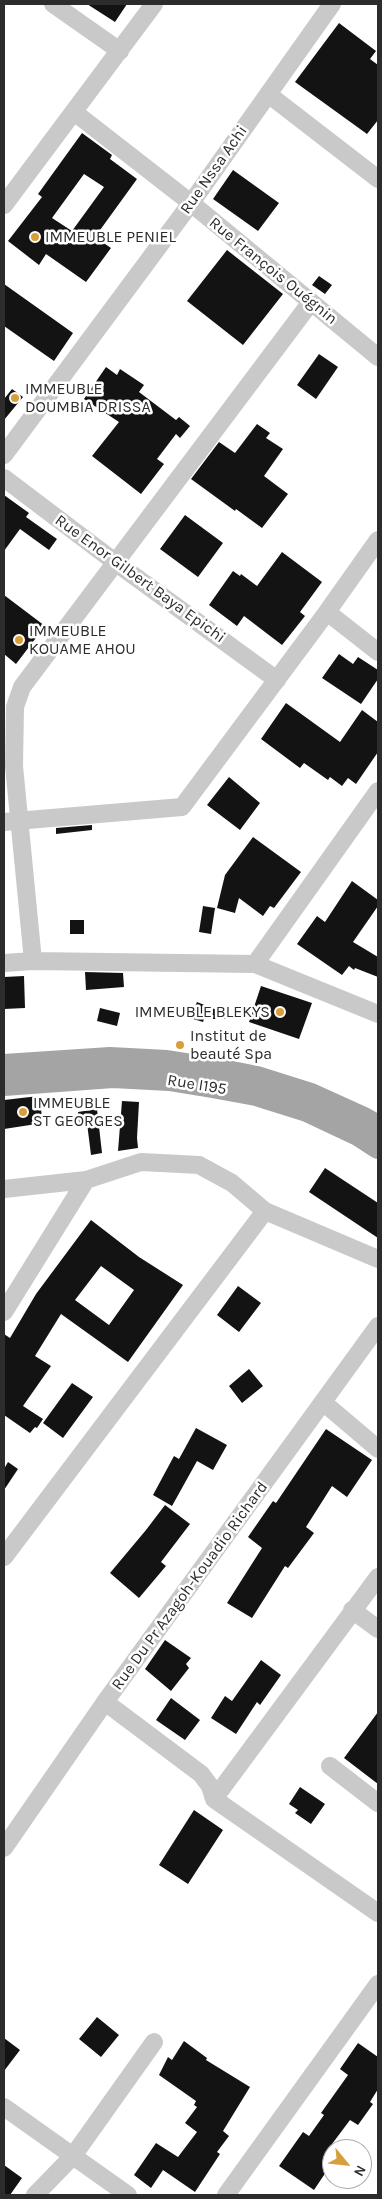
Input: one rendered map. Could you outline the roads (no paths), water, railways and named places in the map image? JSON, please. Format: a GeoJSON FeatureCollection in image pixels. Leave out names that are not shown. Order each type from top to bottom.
{"type":"FeatureCollection","features":[{"type":"Feature","properties":{"kind":"main road","name":"Rue I195"},"geometry":{"type":"LineString","coordinates":[[4,1065],[110,1058],[167,1061],[212,1068],[257,1077],[311,1094],[378,1126]]}},
{"type":"Feature","properties":{"kind":"main road","name":"Rue I195"},"geometry":{"type":"LineString","coordinates":[[4,1085],[113,1077],[169,1080],[212,1087],[256,1096],[307,1111],[358,1134],[378,1148]]}},
{"type":"Feature","properties":{"kind":"street"},"geometry":{"type":"LineString","coordinates":[[53,4],[120,51]]}},
{"type":"Feature","properties":{"kind":"street"},"geometry":{"type":"LineString","coordinates":[[4,205],[154,4]]}},
{"type":"Feature","properties":{"kind":"street","name":"Rue Nssa Achi"},"geometry":{"type":"LineString","coordinates":[[4,455],[191,203],[332,4]]}},
{"type":"Feature","properties":{"kind":"street"},"geometry":{"type":"LineString","coordinates":[[268,94],[378,179]]}},
{"type":"Feature","properties":{"kind":"street","name":"Rue François Ouégnin"},"geometry":{"type":"LineString","coordinates":[[74,112],[191,203],[378,357]]}},
{"type":"Feature","properties":{"kind":"street"},"geometry":{"type":"LineString","coordinates":[[33,961],[12,821],[15,707],[22,687],[310,302]]}},
{"type":"Feature","properties":{"kind":"street","name":"Rue Enor Gilbert Baya Epichi"},"geometry":{"type":"LineString","coordinates":[[4,478],[115,562],[277,680]]}},
{"type":"Feature","properties":{"kind":"street"},"geometry":{"type":"LineString","coordinates":[[12,821],[182,807],[378,540]]}},
{"type":"Feature","properties":{"kind":"street"},"geometry":{"type":"LineString","coordinates":[[327,612],[378,652]]}},
{"type":"Feature","properties":{"kind":"street"},"geometry":{"type":"LineString","coordinates":[[255,964],[378,792]]}},
{"type":"Feature","properties":{"kind":"street"},"geometry":{"type":"LineString","coordinates":[[4,963],[33,961],[255,964],[378,1014]]}},
{"type":"Feature","properties":{"kind":"street"},"geometry":{"type":"LineString","coordinates":[[4,1189],[86,1180],[141,1162],[199,1165],[232,1183],[265,1211],[378,1259]]}},
{"type":"Feature","properties":{"kind":"street"},"geometry":{"type":"LineString","coordinates":[[4,1312],[86,1180]]}},
{"type":"Feature","properties":{"kind":"street"},"geometry":{"type":"LineString","coordinates":[[4,1557],[265,1211]]}},
{"type":"Feature","properties":{"kind":"street","name":"Rue Du Pr Azagoh-Kouadio Richard"},"geometry":{"type":"LineString","coordinates":[[4,1848],[105,1702],[324,1403],[378,1326]]}},
{"type":"Feature","properties":{"kind":"street"},"geometry":{"type":"LineString","coordinates":[[324,1403],[378,1449]]}},
{"type":"Feature","properties":{"kind":"street"},"geometry":{"type":"LineString","coordinates":[[214,1799],[378,1577]]}},
{"type":"Feature","properties":{"kind":"street"},"geometry":{"type":"LineString","coordinates":[[352,1610],[378,1629]]}},
{"type":"Feature","properties":{"kind":"street"},"geometry":{"type":"LineString","coordinates":[[105,1702],[201,1774],[210,1786],[214,1799],[378,1913]]}},
{"type":"Feature","properties":{"kind":"street"},"geometry":{"type":"LineString","coordinates":[[330,1766],[378,1803]]}},
{"type":"Feature","properties":{"kind":"street"},"geometry":{"type":"LineString","coordinates":[[226,2195],[378,1984]]}},
{"type":"Feature","properties":{"kind":"street"},"geometry":{"type":"LineString","coordinates":[[35,2195],[73,2156],[154,2042]]}},
{"type":"Feature","properties":{"kind":"street"},"geometry":{"type":"LineString","coordinates":[[4,2106],[128,2195]]}},
{"type":"Feature","properties":{"kind":"place","name":"IMMEUBLE PENIEL"},"geometry":{"type":"Point","coordinates":[35,237]}},
{"type":"Feature","properties":{"kind":"place","name":"IMMEUBLE DOUMBIA DRISSA"},"geometry":{"type":"Point","coordinates":[15,398]}},
{"type":"Feature","properties":{"kind":"place","name":"IMMEUBLE KOUAME AHOU"},"geometry":{"type":"Point","coordinates":[19,640]}},
{"type":"Feature","properties":{"kind":"place","name":"IMMEUBLE BLEKYS"},"geometry":{"type":"Point","coordinates":[280,1012]}},
{"type":"Feature","properties":{"kind":"place","name":"Institut de beauté Spa"},"geometry":{"type":"Point","coordinates":[180,1045]}},
{"type":"Feature","properties":{"kind":"place","name":"IMMEUBLE ST GEORGES"},"geometry":{"type":"Point","coordinates":[23,1112]}}]}
